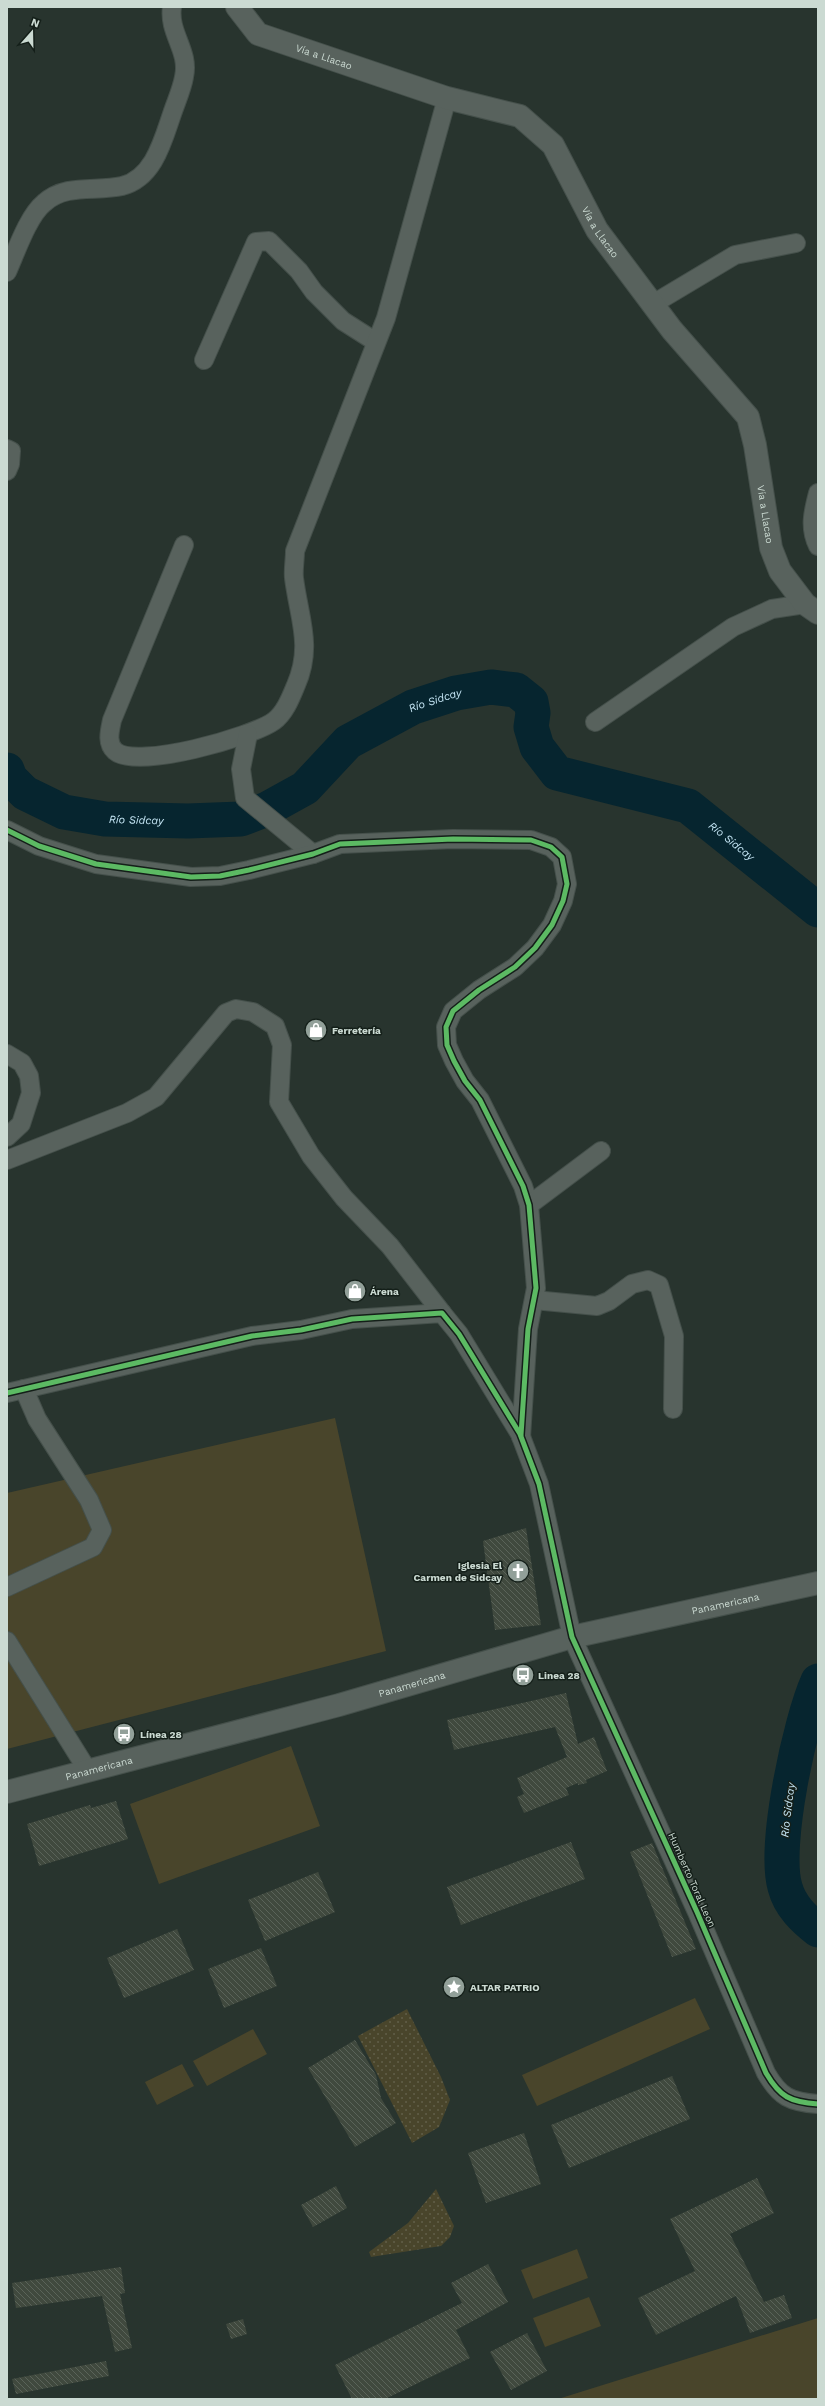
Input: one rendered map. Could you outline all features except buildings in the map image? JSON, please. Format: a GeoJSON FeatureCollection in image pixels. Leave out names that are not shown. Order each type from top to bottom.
{"type":"FeatureCollection","features":[{"type":"Feature","properties":{"kind":"street"},"geometry":{"type":"LineString","coordinates":[[7,272],[36,211],[43,203],[63,192],[123,186],[144,173],[151,165],[160,147],[185,75],[184,57],[171,22],[172,7]]}},
{"type":"Feature","properties":{"kind":"street","name":"Vía a Llacao"},"geometry":{"type":"LineString","coordinates":[[237,7],[258,34],[447,98],[520,116],[553,145],[597,230],[672,330],[748,417],[756,445],[771,548],[780,571],[812,608]]}},
{"type":"Feature","properties":{"kind":"street"},"geometry":{"type":"LineString","coordinates":[[184,545],[112,720],[109,740],[115,751],[131,758],[204,748],[248,734],[275,721],[284,710],[297,684],[306,649],[302,614],[294,578],[295,551],[386,318],[447,98]]}},
{"type":"Feature","properties":{"kind":"street"},"geometry":{"type":"LineString","coordinates":[[204,360],[256,242],[269,241],[299,271],[314,292],[343,321],[376,342]]}},
{"type":"Feature","properties":{"kind":"street"},"geometry":{"type":"LineString","coordinates":[[653,304],[735,255],[796,243]]}},
{"type":"Feature","properties":{"kind":"street"},"geometry":{"type":"LineString","coordinates":[[7,449],[11,451],[10,464],[7,471]]}},
{"type":"Feature","properties":{"kind":"street"},"geometry":{"type":"LineString","coordinates":[[818,494],[812,513],[812,532],[818,546]]}},
{"type":"Feature","properties":{"kind":"street"},"geometry":{"type":"LineString","coordinates":[[595,722],[733,627],[772,609],[812,608]]}},
{"type":"Feature","properties":{"kind":"street"},"geometry":{"type":"LineString","coordinates":[[248,734],[241,769],[245,798],[313,854]]}},
{"type":"Feature","properties":{"kind":"street"},"geometry":{"type":"LineString","coordinates":[[7,830],[39,846],[96,864],[191,877],[220,876],[313,854],[340,844],[497,839],[531,840],[551,847],[562,857],[568,884],[563,901],[552,925],[535,948],[516,967],[479,990],[453,1011],[446,1027],[447,1045],[454,1061],[465,1081],[480,1100],[523,1186],[529,1205],[536,1288],[525,1360],[521,1437]]}},
{"type":"Feature","properties":{"kind":"street"},"geometry":{"type":"LineString","coordinates":[[7,1160],[127,1113],[156,1097],[226,1013],[236,1009],[253,1012],[275,1026],[279,1034],[282,1068],[279,1102],[311,1156],[344,1198],[390,1246],[459,1334],[521,1437]]}},
{"type":"Feature","properties":{"kind":"street"},"geometry":{"type":"LineString","coordinates":[[7,1054],[22,1063],[29,1076],[31,1093],[21,1124],[7,1137]]}},
{"type":"Feature","properties":{"kind":"street"},"geometry":{"type":"LineString","coordinates":[[529,1205],[601,1151]]}},
{"type":"Feature","properties":{"kind":"street"},"geometry":{"type":"LineString","coordinates":[[534,1300],[597,1306],[610,1301],[632,1284],[648,1280],[659,1285],[674,1336],[672,1409]]}},
{"type":"Feature","properties":{"kind":"street"},"geometry":{"type":"LineString","coordinates":[[7,1587],[93,1547],[102,1530],[89,1500],[38,1419],[15,1391],[252,1336],[300,1330],[352,1319],[442,1313]]}},
{"type":"Feature","properties":{"kind":"street","name":"Humberto Toral Leon"},"geometry":{"type":"LineString","coordinates":[[521,1437],[539,1484],[572,1637],[697,1912],[766,2073],[777,2091],[798,2102],[818,2104]]}},
{"type":"Feature","properties":{"kind":"street","name":"Panamericana"},"geometry":{"type":"LineString","coordinates":[[7,1792],[339,1705],[572,1637],[818,1583]]}},
{"type":"Feature","properties":{"kind":"street"},"geometry":{"type":"LineString","coordinates":[[7,1641],[88,1771]]}},
{"type":"Feature","properties":{"kind":"shaded area"},"geometry":{"type":"Polygon","coordinates":[[[335,1418],[386,1651],[7,1749],[7,1493],[335,1418]]]}},
{"type":"Feature","properties":{"kind":"shaded area"},"geometry":{"type":"Polygon","coordinates":[[[291,1746],[320,1826],[159,1884],[130,1804],[291,1746]]]}},
{"type":"Feature","properties":{"kind":"shaded area"},"geometry":{"type":"Polygon","coordinates":[[[695,1998],[710,2029],[537,2106],[522,2075],[695,1998]]]}},
{"type":"Feature","properties":{"kind":"shaded area"},"geometry":{"type":"Polygon","coordinates":[[[407,2009],[441,2077],[450,2100],[439,2127],[412,2143],[358,2036],[407,2009]]]}},
{"type":"Feature","properties":{"kind":"shaded area"},"geometry":{"type":"Polygon","coordinates":[[[253,2029],[267,2054],[207,2086],[193,2061],[253,2029]]]}},
{"type":"Feature","properties":{"kind":"shaded area"},"geometry":{"type":"Polygon","coordinates":[[[182,2064],[194,2086],[157,2105],[145,2082],[182,2064]]]}},
{"type":"Feature","properties":{"kind":"shaded area"},"geometry":{"type":"Polygon","coordinates":[[[436,2189],[454,2226],[450,2237],[441,2246],[371,2257],[369,2252],[408,2223],[436,2189]]]}},
{"type":"Feature","properties":{"kind":"shaded area"},"geometry":{"type":"Polygon","coordinates":[[[577,2249],[588,2278],[533,2299],[521,2270],[577,2249]]]}},
{"type":"Feature","properties":{"kind":"shaded area"},"geometry":{"type":"Polygon","coordinates":[[[589,2297],[601,2326],[545,2347],[533,2318],[589,2297]]]}},
{"type":"Feature","properties":{"kind":"shaded area"},"geometry":{"type":"Polygon","coordinates":[[[818,2318],[818,2399],[558,2399],[818,2318]]]}},
{"type":"Feature","properties":{"kind":"waterway","name":"Río Sidcay"},"geometry":{"type":"LineString","coordinates":[[7,770],[10,778],[25,793],[64,812],[105,819],[188,821],[241,819],[267,809],[305,788],[348,742],[413,707],[456,693],[491,687],[516,690],[531,702],[533,713],[531,727],[537,747],[557,773],[688,806],[818,910]]}},
{"type":"Feature","properties":{"kind":"waterway","name":"Río Sidcay"},"geometry":{"type":"LineString","coordinates":[[818,1681],[796,1753],[790,1784],[785,1814],[782,1868],[785,1887],[790,1900],[803,1917],[818,1930]]}},
{"type":"Feature","properties":{"kind":"cycle path"},"geometry":{"type":"LineString","coordinates":[[7,830],[39,846],[96,864],[191,877],[220,876],[249,870],[313,854],[340,844],[453,839],[531,840],[551,847],[562,857],[567,884],[563,901],[552,925],[535,948],[515,967],[479,990],[453,1011],[446,1027],[447,1045],[454,1061],[465,1081],[480,1100],[523,1186],[529,1205],[536,1288],[528,1329],[521,1435]]}},
{"type":"Feature","properties":{"kind":"cycle path"},"geometry":{"type":"LineString","coordinates":[[7,1393],[252,1336],[301,1330],[352,1319],[442,1313],[459,1334],[520,1434],[539,1484],[572,1637],[697,1912],[766,2073],[776,2088],[787,2097],[800,2102],[818,2104]]}},
{"type":"Feature","properties":{"kind":"place","name":"Ferretería"},"geometry":{"type":"Point","coordinates":[316,1030]}},
{"type":"Feature","properties":{"kind":"place","name":"Árena"},"geometry":{"type":"Point","coordinates":[355,1291]}},
{"type":"Feature","properties":{"kind":"place","name":"Iglesia El Carmen de Sidcay"},"geometry":{"type":"Point","coordinates":[518,1571]}},
{"type":"Feature","properties":{"kind":"place","name":"Linea 28"},"geometry":{"type":"Point","coordinates":[523,1675]}},
{"type":"Feature","properties":{"kind":"place","name":"Línea 28"},"geometry":{"type":"Point","coordinates":[124,1734]}},
{"type":"Feature","properties":{"kind":"place","name":"ALTAR PATRIO"},"geometry":{"type":"Point","coordinates":[454,1987]}}]}
